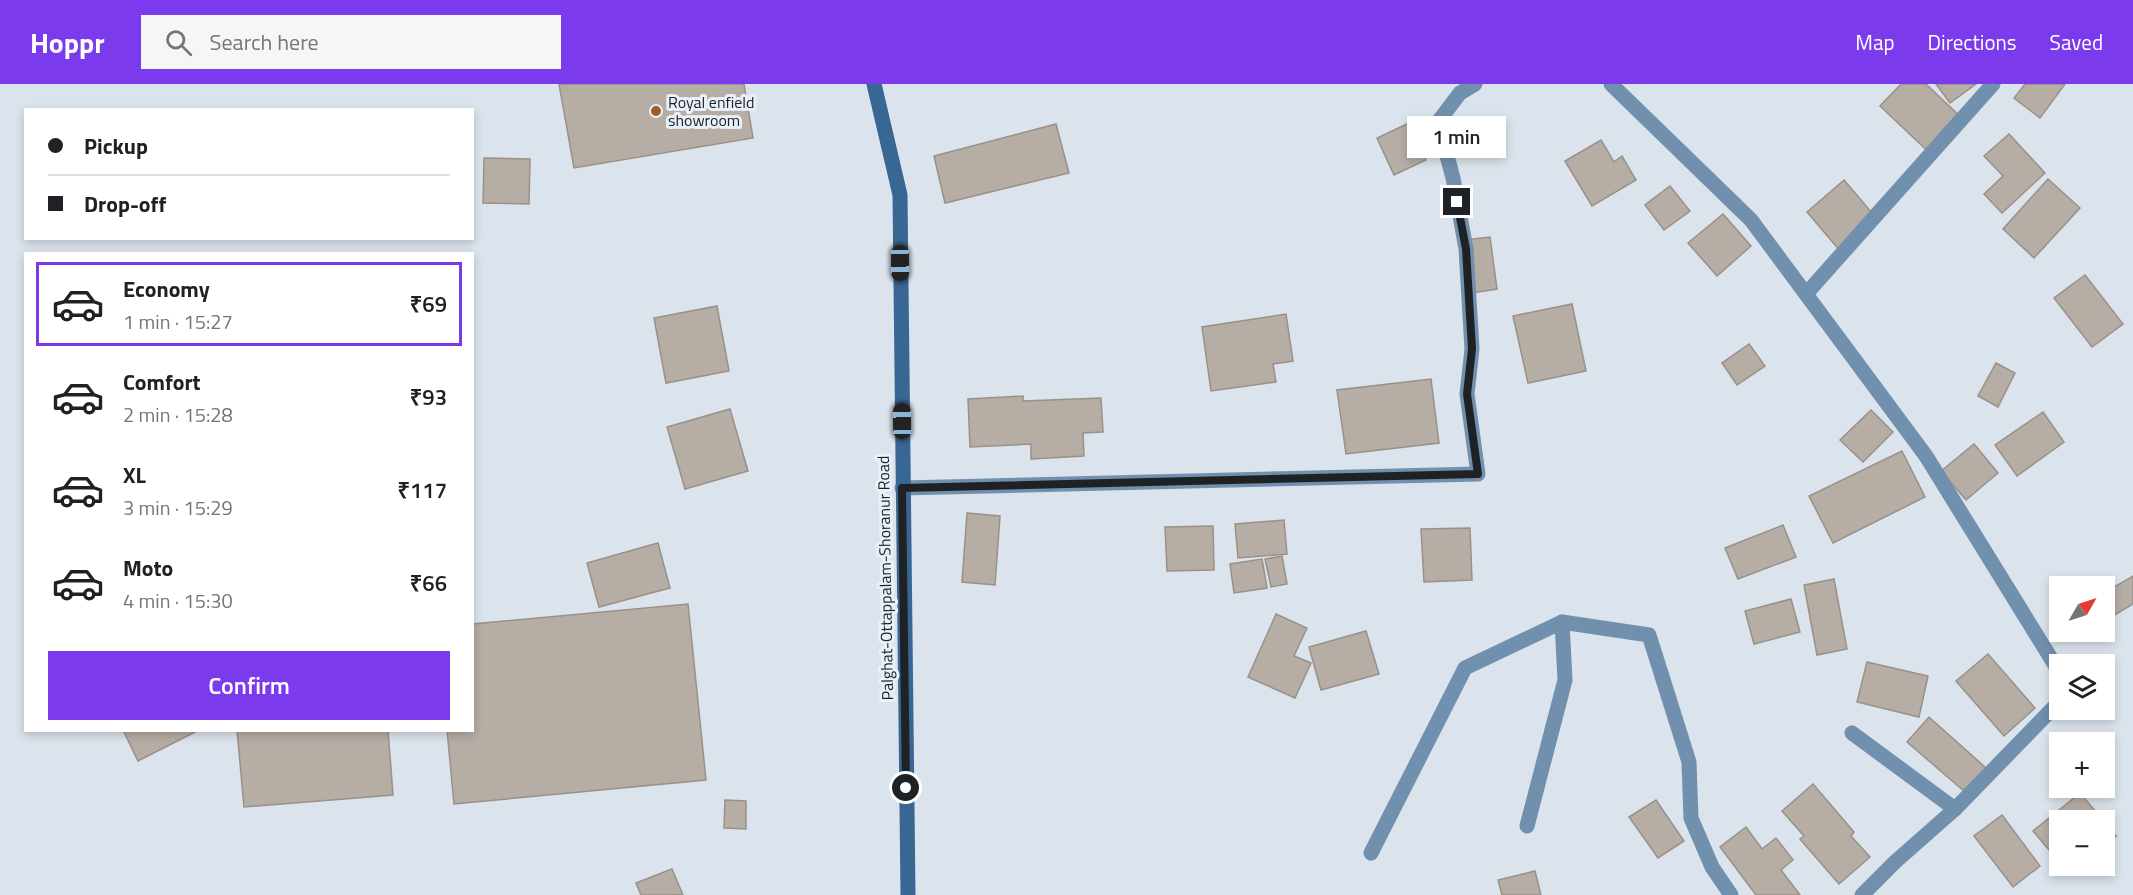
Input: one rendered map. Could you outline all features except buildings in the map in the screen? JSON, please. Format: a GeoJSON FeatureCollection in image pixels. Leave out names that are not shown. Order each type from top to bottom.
{"type":"FeatureCollection","features":[{"type":"Feature","properties":{"kind":"main road","name":"Palghat-Ottappalam-Shoranur Road"},"geometry":{"type":"LineString","coordinates":[[874,84],[900,195],[908,895]]}},
{"type":"Feature","properties":{"kind":"street"},"geometry":{"type":"LineString","coordinates":[[902,488],[1478,474],[1467,394],[1472,349],[1466,249],[1453,178],[1438,122],[1460,93],[1475,84]]}},
{"type":"Feature","properties":{"kind":"street"},"geometry":{"type":"LineString","coordinates":[[1611,84],[1751,220],[1926,456],[2049,655]]}},
{"type":"Feature","properties":{"kind":"street"},"geometry":{"type":"LineString","coordinates":[[1806,294],[1993,84]]}},
{"type":"Feature","properties":{"kind":"street"},"geometry":{"type":"LineString","coordinates":[[1527,826],[1565,680],[1562,622]]}},
{"type":"Feature","properties":{"kind":"street"},"geometry":{"type":"LineString","coordinates":[[1371,853],[1465,668],[1562,622],[1649,635],[1689,762],[1691,818],[1712,867],[1731,895]]}},
{"type":"Feature","properties":{"kind":"street"},"geometry":{"type":"LineString","coordinates":[[1862,895],[1955,809],[2049,712]]}},
{"type":"Feature","properties":{"kind":"street"},"geometry":{"type":"LineString","coordinates":[[1852,733],[1955,809]]}},
{"type":"Feature","properties":{"kind":"place","name":"Royal enfield showroom"},"geometry":{"type":"Point","coordinates":[656,111]}},
{"type":"Feature","properties":{"kind":"route"},"geometry":{"type":"LineString","coordinates":[[906,788],[902,488],[1478,474],[1467,394],[1472,349],[1466,249],[1457,202]]}}]}
